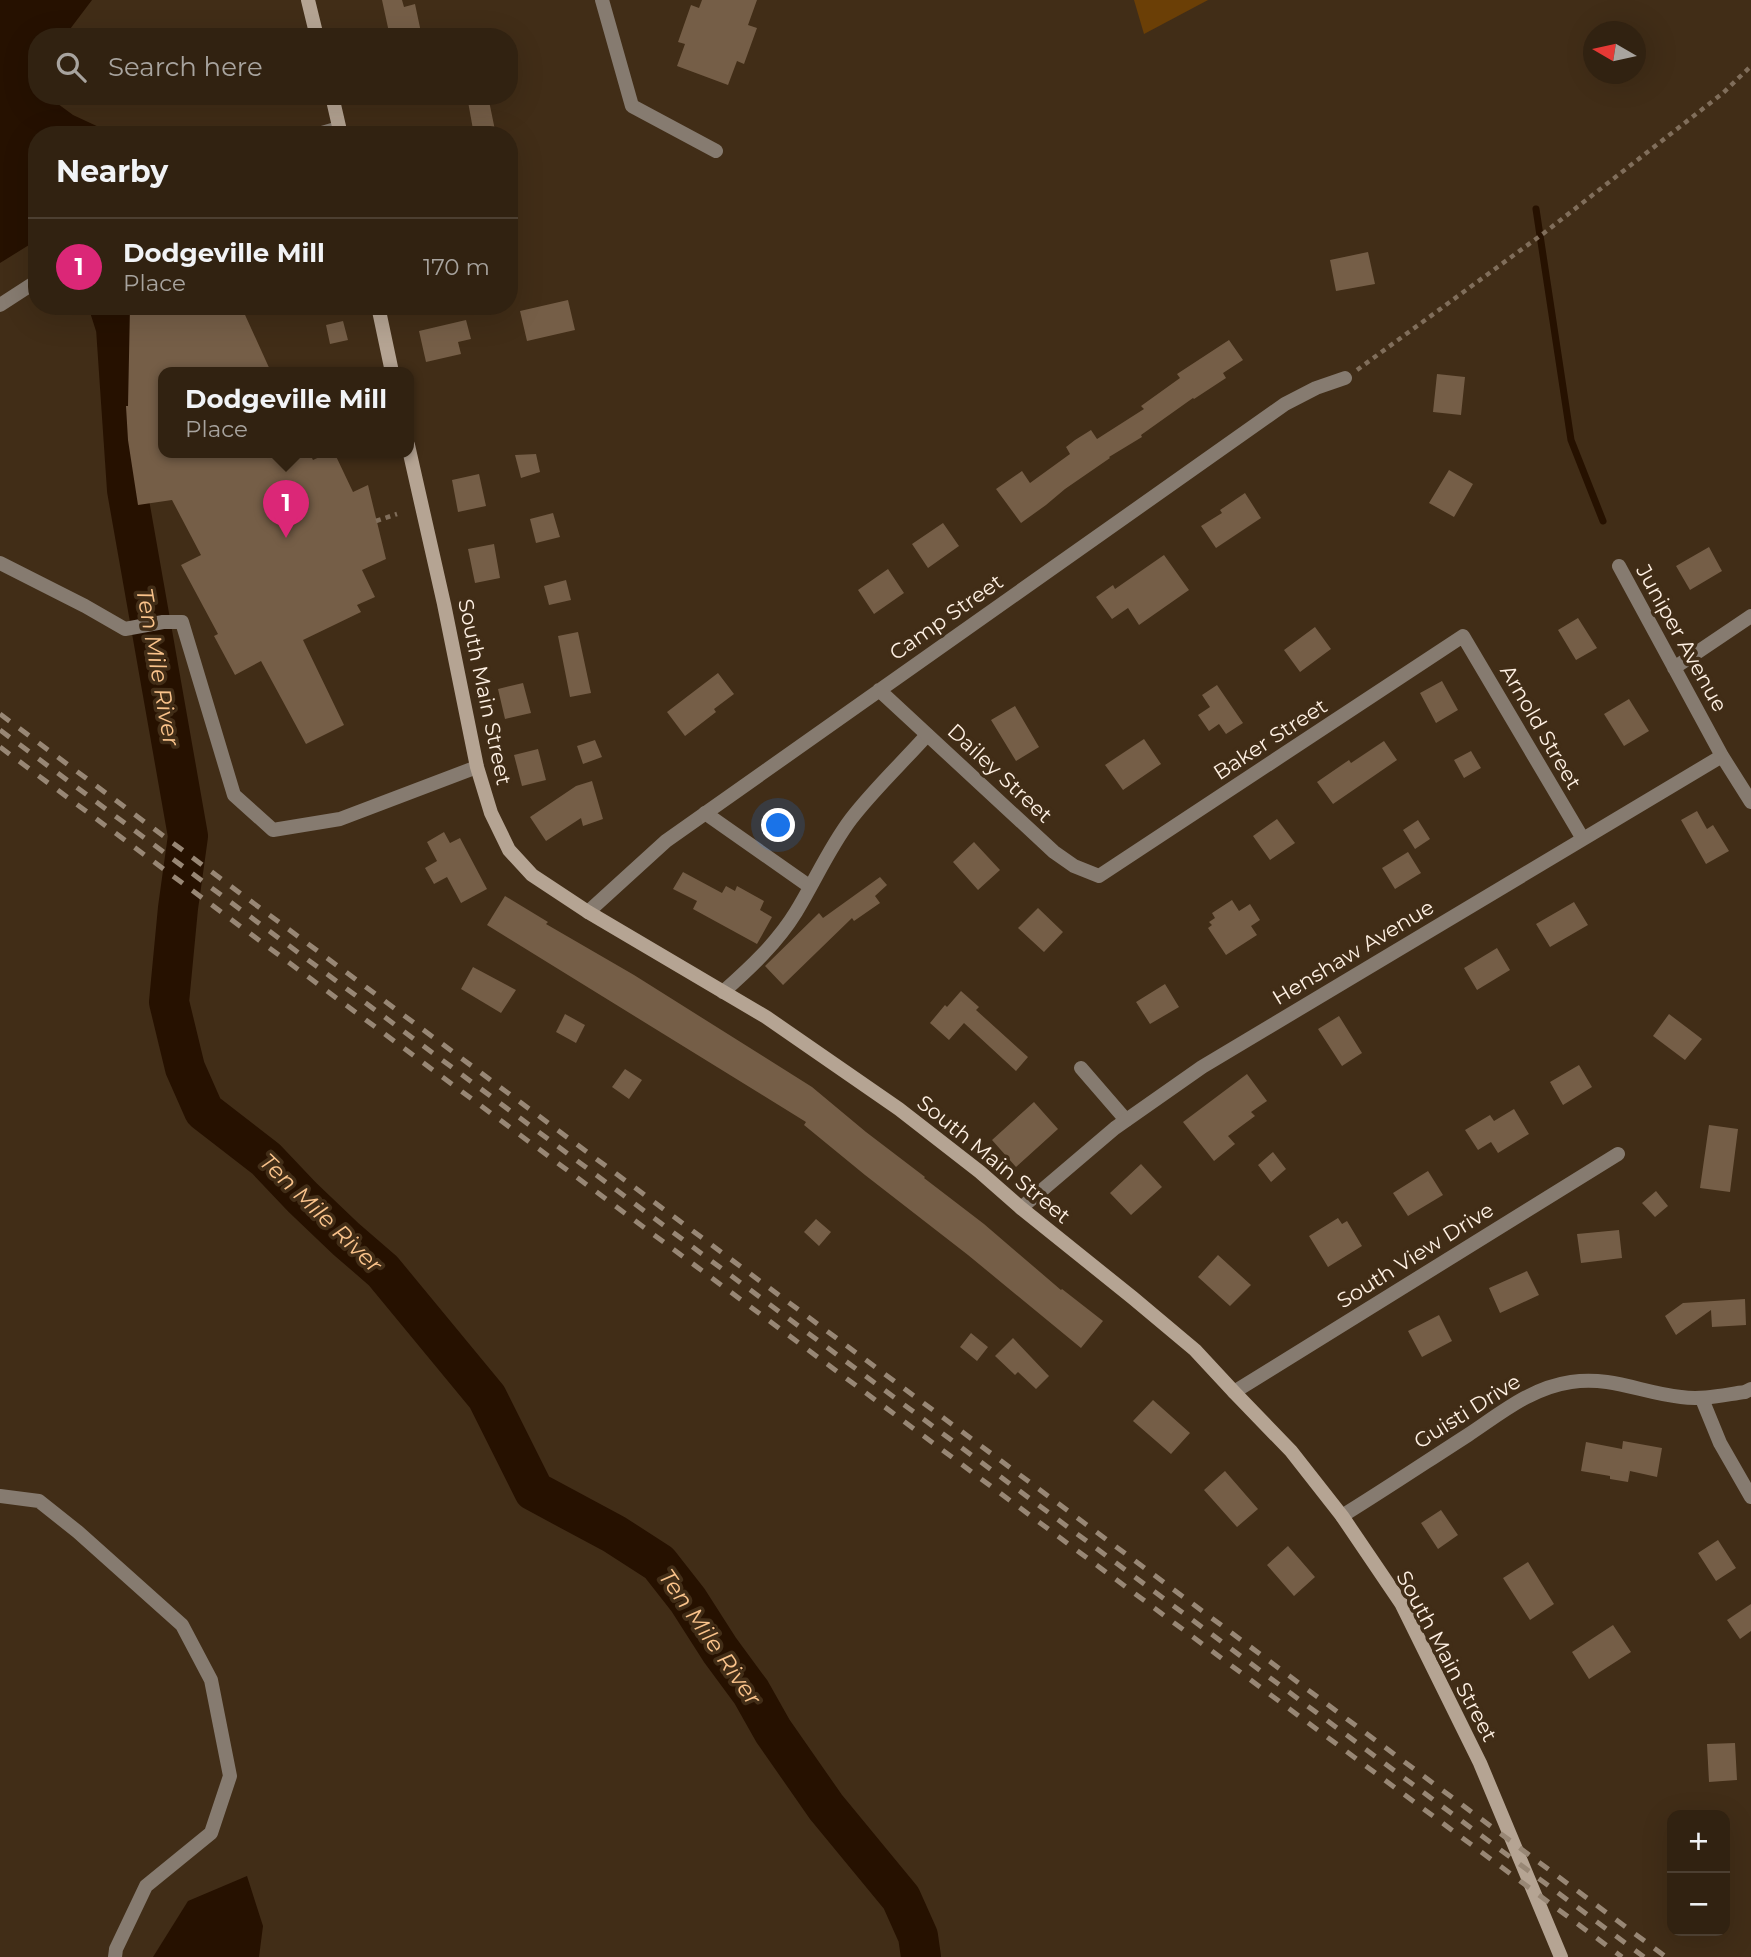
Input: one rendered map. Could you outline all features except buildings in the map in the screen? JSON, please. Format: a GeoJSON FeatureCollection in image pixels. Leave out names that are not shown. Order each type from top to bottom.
{"type":"FeatureCollection","features":[{"type":"Feature","properties":{"kind":"main road"},"geometry":{"type":"LineString","coordinates":[[308,0],[315,28]]}},
{"type":"Feature","properties":{"kind":"main road"},"geometry":{"type":"LineString","coordinates":[[334,105],[339,126]]}},
{"type":"Feature","properties":{"kind":"main road"},"geometry":{"type":"LineString","coordinates":[[380,315],[391,367]]}},
{"type":"Feature","properties":{"kind":"main road","name":"South Main Street"},"geometry":{"type":"LineString","coordinates":[[411,458],[477,767],[491,813],[509,850],[532,875],[588,912],[766,1017],[899,1109],[980,1172],[1195,1350],[1291,1451],[1342,1516],[1401,1603],[1480,1763],[1561,1957]]}},
{"type":"Feature","properties":{"kind":"street"},"geometry":{"type":"LineString","coordinates":[[602,0],[632,106],[716,151]]}},
{"type":"Feature","properties":{"kind":"street"},"geometry":{"type":"LineString","coordinates":[[0,305],[28,287]]}},
{"type":"Feature","properties":{"kind":"street","name":"Camp Street"},"geometry":{"type":"LineString","coordinates":[[588,912],[666,841],[879,690],[1285,404],[1316,388],[1345,378]]}},
{"type":"Feature","properties":{"kind":"street"},"geometry":{"type":"LineString","coordinates":[[0,563],[125,629],[163,622],[183,622],[234,795],[273,830],[340,819],[477,767]]}},
{"type":"Feature","properties":{"kind":"street","name":"Juniper Avenue"},"geometry":{"type":"LineString","coordinates":[[1619,566],[1722,756],[1751,802]]}},
{"type":"Feature","properties":{"kind":"street"},"geometry":{"type":"LineString","coordinates":[[1674,668],[1751,616]]}},
{"type":"Feature","properties":{"kind":"street","name":"Arnold Street"},"geometry":{"type":"LineString","coordinates":[[1464,636],[1583,839]]}},
{"type":"Feature","properties":{"kind":"street","name":"Baker Street"},"geometry":{"type":"LineString","coordinates":[[1099,876],[1464,636]]}},
{"type":"Feature","properties":{"kind":"street","name":"Dailey Street"},"geometry":{"type":"LineString","coordinates":[[879,690],[1054,852],[1074,866],[1099,876]]}},
{"type":"Feature","properties":{"kind":"street"},"geometry":{"type":"LineString","coordinates":[[723,992],[753,965],[771,944],[795,913],[851,819],[927,735]]}},
{"type":"Feature","properties":{"kind":"street","name":"Henshaw Avenue"},"geometry":{"type":"LineString","coordinates":[[1021,1208],[1126,1120],[1202,1067],[1722,756]]}},
{"type":"Feature","properties":{"kind":"street"},"geometry":{"type":"LineString","coordinates":[[705,813],[809,886]]}},
{"type":"Feature","properties":{"kind":"street"},"geometry":{"type":"LineString","coordinates":[[1081,1068],[1126,1120]]}},
{"type":"Feature","properties":{"kind":"street","name":"South View Drive"},"geometry":{"type":"LineString","coordinates":[[1234,1392],[1618,1154]]}},
{"type":"Feature","properties":{"kind":"street","name":"Guisti Drive"},"geometry":{"type":"LineString","coordinates":[[1342,1516],[1517,1401],[1544,1389],[1571,1382],[1601,1381],[1702,1399],[1751,1389]]}},
{"type":"Feature","properties":{"kind":"street"},"geometry":{"type":"LineString","coordinates":[[1702,1399],[1720,1443],[1751,1497]]}},
{"type":"Feature","properties":{"kind":"street"},"geometry":{"type":"LineString","coordinates":[[0,1496],[39,1501],[78,1532],[183,1625],[211,1680],[230,1776],[211,1833],[146,1886],[116,1949],[115,1957]]}},
{"type":"Feature","properties":{"kind":"path"},"geometry":{"type":"LineString","coordinates":[[1345,378],[1544,233],[1723,93],[1751,66]]}},
{"type":"Feature","properties":{"kind":"path"},"geometry":{"type":"LineString","coordinates":[[376,521],[397,514]]}},
{"type":"Feature","properties":{"kind":"shaded area"},"geometry":{"type":"Polygon","coordinates":[[[0,0],[92,0],[71,28],[28,28],[28,105],[59,105],[97,126],[28,126],[28,246],[0,263],[0,0]]]}},
{"type":"Feature","properties":{"kind":"shaded area"},"geometry":{"type":"Polygon","coordinates":[[[1134,0],[1208,0],[1144,34],[1134,0]]]}},
{"type":"Feature","properties":{"kind":"shaded area"},"geometry":{"type":"Polygon","coordinates":[[[247,1876],[263,1926],[259,1957],[153,1957],[188,1901],[247,1876]]]}},
{"type":"Feature","properties":{"kind":"waterway"},"geometry":{"type":"LineString","coordinates":[[1536,209],[1571,440],[1603,521]]}},
{"type":"Feature","properties":{"kind":"waterway","name":"Ten Mile River"},"geometry":{"type":"LineString","coordinates":[[112,315],[116,328],[127,490],[188,836],[169,1002],[185,1068],[204,1111],[266,1159],[302,1197],[383,1271],[487,1397],[534,1491],[614,1534],[659,1563],[688,1600],[751,1692],[773,1731],[826,1807],[901,1898],[918,1936],[921,1957]]}},
{"type":"Feature","properties":{"kind":"railway"},"geometry":{"type":"LineString","coordinates":[[0,714],[1666,1957]]}},
{"type":"Feature","properties":{"kind":"railway"},"geometry":{"type":"LineString","coordinates":[[0,730],[1644,1957]]}},
{"type":"Feature","properties":{"kind":"railway"},"geometry":{"type":"LineString","coordinates":[[0,747],[1622,1957]]}},
{"type":"Feature","properties":{"kind":"place","name":"Dodgeville Mill"},"geometry":{"type":"Point","coordinates":[286,538]}}]}
